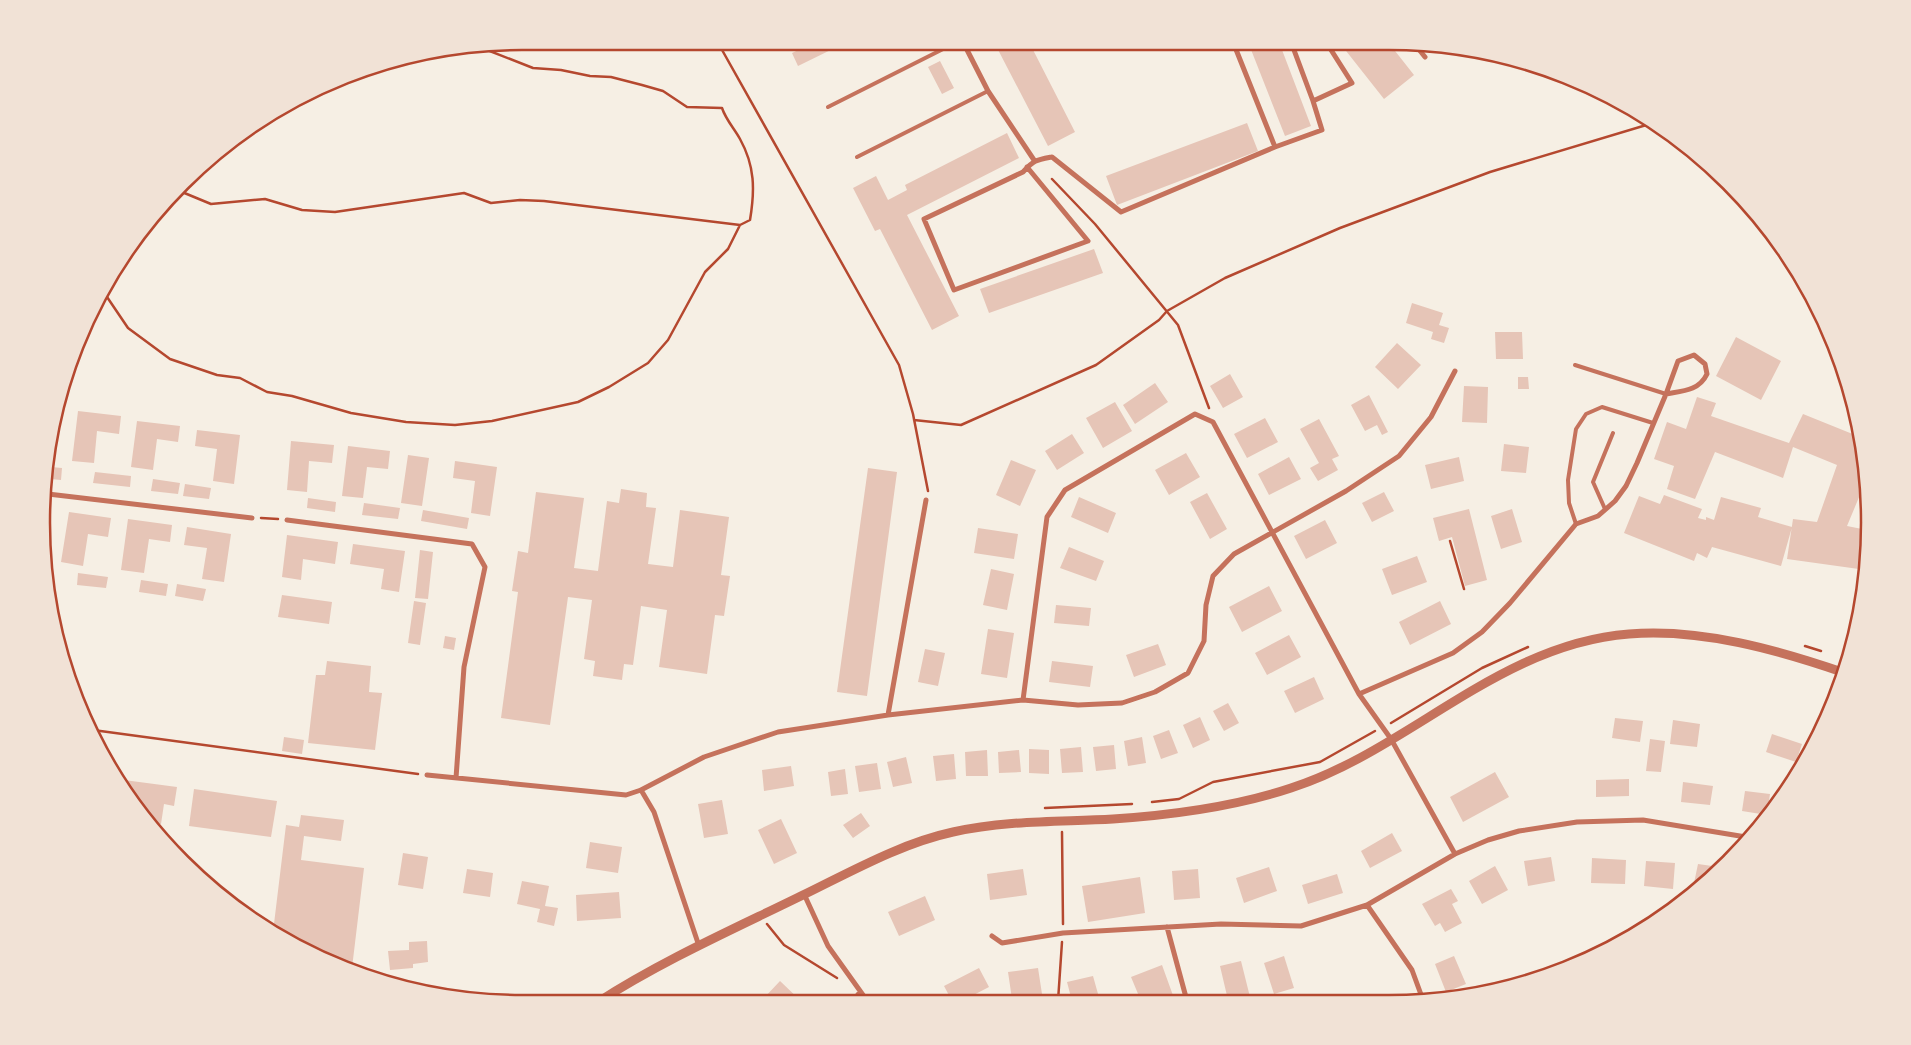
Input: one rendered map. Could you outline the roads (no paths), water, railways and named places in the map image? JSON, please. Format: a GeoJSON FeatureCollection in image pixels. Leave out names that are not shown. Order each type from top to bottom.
{"type":"FeatureCollection","features":[{"type":"Feature","properties":{"kind":"street"},"geometry":{"type":"LineString","coordinates":[[967,50],[988,91],[1034,160]]}},
{"type":"Feature","properties":{"kind":"street"},"geometry":{"type":"LineString","coordinates":[[1236,50],[1275,147]]}},
{"type":"Feature","properties":{"kind":"street"},"geometry":{"type":"LineString","coordinates":[[1027,167],[1088,241],[954,290],[924,220],[1023,172],[1027,167],[1034,160],[1052,157],[1121,212],[1275,147],[1322,130],[1294,50]]}},
{"type":"Feature","properties":{"kind":"street"},"geometry":{"type":"LineString","coordinates":[[1313,101],[1352,83],[1331,50]]}},
{"type":"Feature","properties":{"kind":"street"},"geometry":{"type":"LineString","coordinates":[[1420,51],[1425,57]]}},
{"type":"Feature","properties":{"kind":"street"},"geometry":{"type":"LineString","coordinates":[[1359,694],[1453,653],[1482,632],[1510,603],[1576,524],[1598,516],[1626,486],[1638,463],[1678,361],[1694,355],[1701,359],[1707,374],[1703,383],[1689,390],[1666,394]]}},
{"type":"Feature","properties":{"kind":"street"},"geometry":{"type":"LineString","coordinates":[[427,775],[626,795],[640,790],[704,757],[778,732],[888,714],[1024,700],[1078,705],[1122,703],[1155,692],[1188,673],[1204,641],[1206,605],[1213,576],[1234,554],[1346,491],[1398,456],[1431,417],[1455,372]]}},
{"type":"Feature","properties":{"kind":"street"},"geometry":{"type":"LineString","coordinates":[[1024,700],[1047,518],[1065,490],[1195,414],[1213,422],[1359,694],[1391,739],[1455,854]]}},
{"type":"Feature","properties":{"kind":"street"},"geometry":{"type":"LineString","coordinates":[[51,494],[252,518]]}},
{"type":"Feature","properties":{"kind":"street"},"geometry":{"type":"LineString","coordinates":[[888,714],[926,500]]}},
{"type":"Feature","properties":{"kind":"street"},"geometry":{"type":"LineString","coordinates":[[287,520],[472,544],[485,566],[464,668],[456,778]]}},
{"type":"Feature","properties":{"kind":"street"},"geometry":{"type":"LineString","coordinates":[[611,995],[760,915],[857,868],[936,836],[1005,824],[1194,811],[1241,801],[1308,782],[1391,739],[1441,708],[1542,654],[1571,645],[1629,634],[1672,634],[1754,646],[1794,656],[1837,670]]}},
{"type":"Feature","properties":{"kind":"street"},"geometry":{"type":"LineString","coordinates":[[640,790],[654,812],[700,946]]}},
{"type":"Feature","properties":{"kind":"street"},"geometry":{"type":"LineString","coordinates":[[992,936],[1002,942],[1063,933],[1221,924],[1301,926],[1367,905],[1455,854],[1519,831],[1577,822],[1643,820],[1742,836]]}},
{"type":"Feature","properties":{"kind":"street"},"geometry":{"type":"LineString","coordinates":[[804,894],[828,946],[862,995]]}},
{"type":"Feature","properties":{"kind":"street"},"geometry":{"type":"LineString","coordinates":[[1367,905],[1412,970],[1421,994]]}},
{"type":"Feature","properties":{"kind":"street"},"geometry":{"type":"LineString","coordinates":[[1167,927],[1186,995]]}},
{"type":"Feature","properties":{"kind":"lane"},"geometry":{"type":"LineString","coordinates":[[828,107],[942,50]]}},
{"type":"Feature","properties":{"kind":"lane"},"geometry":{"type":"LineString","coordinates":[[858,157],[988,91]]}},
{"type":"Feature","properties":{"kind":"lane"},"geometry":{"type":"LineString","coordinates":[[1575,365],[1666,394]]}},
{"type":"Feature","properties":{"kind":"lane"},"geometry":{"type":"LineString","coordinates":[[1576,524],[1569,503],[1568,480],[1576,429],[1586,414],[1602,407],[1653,423]]}},
{"type":"Feature","properties":{"kind":"lane"},"geometry":{"type":"LineString","coordinates":[[1605,509],[1594,482],[1614,433]]}}]}
